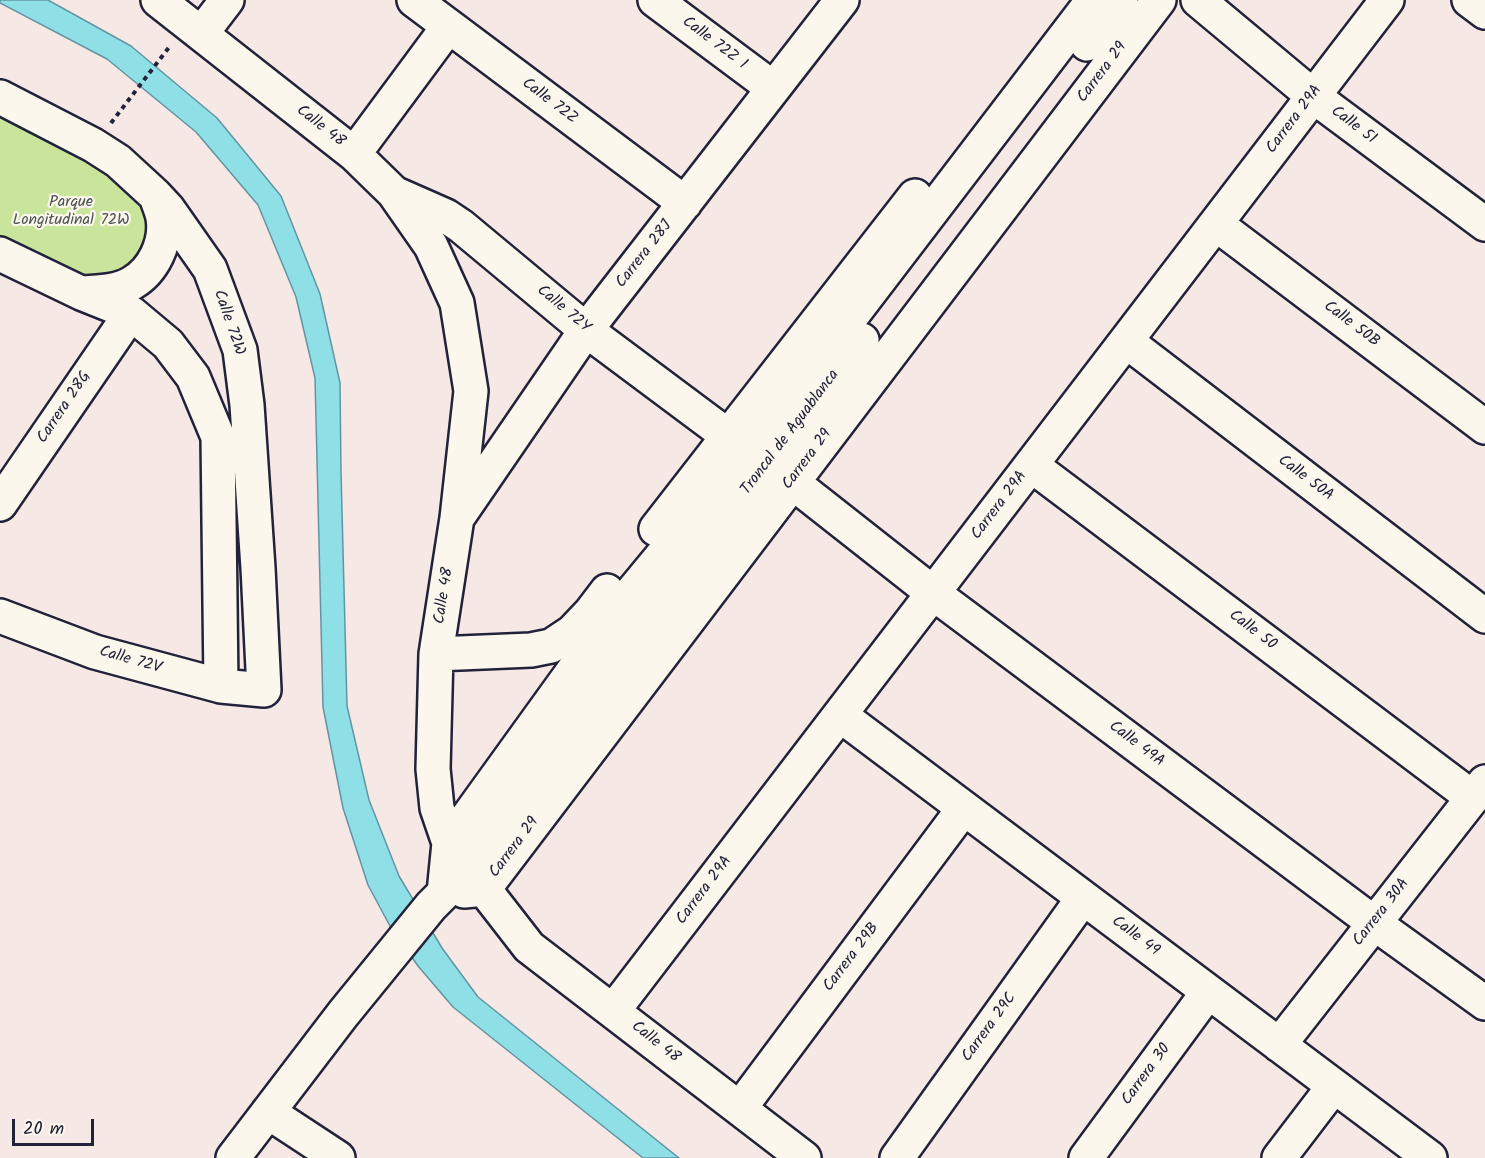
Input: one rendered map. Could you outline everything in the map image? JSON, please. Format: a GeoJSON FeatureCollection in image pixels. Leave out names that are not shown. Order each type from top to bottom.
{"type":"FeatureCollection","features":[{"type":"Feature","properties":{"kind":"street","name":"Calle 48"},"geometry":{"type":"LineString","coordinates":[[158,0],[354,154],[394,193],[431,246],[457,303],[471,391],[458,518],[436,654],[433,769],[437,808],[465,866],[530,946],[804,1158]]}},
{"type":"Feature","properties":{"kind":"street"},"geometry":{"type":"LineString","coordinates":[[201,34],[227,0]]}},
{"type":"Feature","properties":{"kind":"street","name":"Calle 72Z"},"geometry":{"type":"LineString","coordinates":[[414,0],[685,203]]}},
{"type":"Feature","properties":{"kind":"street","name":"Calle 72Z 1"},"geometry":{"type":"LineString","coordinates":[[655,0],[773,88]]}},
{"type":"Feature","properties":{"kind":"street","name":"Carrera 28J"},"geometry":{"type":"LineString","coordinates":[[458,518],[586,330],[842,0]]}},
{"type":"Feature","properties":{"kind":"street"},"geometry":{"type":"LineString","coordinates":[[436,654],[531,650],[551,646],[572,632],[591,612],[1067,0]]}},
{"type":"Feature","properties":{"kind":"street"},"geometry":{"type":"LineString","coordinates":[[233,1158],[343,1014],[465,866],[581,660],[632,592],[747,453],[1093,0]]}},
{"type":"Feature","properties":{"kind":"street","name":"Troncal de Aguablanca"},"geometry":{"type":"LineString","coordinates":[[465,866],[1120,0]]}},
{"type":"Feature","properties":{"kind":"street","name":"Carrera 29"},"geometry":{"type":"LineString","coordinates":[[437,899],[792,482],[1158,0]]}},
{"type":"Feature","properties":{"kind":"street","name":"Calle 51"},"geometry":{"type":"LineString","coordinates":[[1198,0],[1313,96],[1485,224]]}},
{"type":"Feature","properties":{"kind":"street","name":"Carrera 29A"},"geometry":{"type":"LineString","coordinates":[[613,1011],[1387,0]]}},
{"type":"Feature","properties":{"kind":"street"},"geometry":{"type":"LineString","coordinates":[[1469,0],[1485,12]]}},
{"type":"Feature","properties":{"kind":"street"},"geometry":{"type":"LineString","coordinates":[[354,154],[448,27]]}},
{"type":"Feature","properties":{"kind":"street","name":"Calle 72W"},"geometry":{"type":"LineString","coordinates":[[0,97],[93,145],[118,161],[168,209],[210,269],[240,351],[249,428],[264,690]]}},
{"type":"Feature","properties":{"kind":"street","name":"Calle 72Y"},"geometry":{"type":"LineString","coordinates":[[394,193],[446,216],[461,226],[586,330],[728,436]]}},
{"type":"Feature","properties":{"kind":"street"},"geometry":{"type":"LineString","coordinates":[[81,293],[108,291],[132,283],[151,266],[162,244],[163,219],[155,195]]}},
{"type":"Feature","properties":{"kind":"street","name":"Calle 50B"},"geometry":{"type":"LineString","coordinates":[[1216,224],[1485,427]]}},
{"type":"Feature","properties":{"kind":"street"},"geometry":{"type":"LineString","coordinates":[[3,261],[131,313],[168,344],[193,377],[218,437],[221,687]]}},
{"type":"Feature","properties":{"kind":"street","name":"Carrera 28G"},"geometry":{"type":"LineString","coordinates":[[0,504],[131,313]]}},
{"type":"Feature","properties":{"kind":"street","name":"Calle 50A"},"geometry":{"type":"LineString","coordinates":[[1126,341],[1485,616]]}},
{"type":"Feature","properties":{"kind":"street","name":"Calle 50"},"geometry":{"type":"LineString","coordinates":[[1031,465],[1479,790]]}},
{"type":"Feature","properties":{"kind":"street","name":"Calle 49A"},"geometry":{"type":"LineString","coordinates":[[792,482],[933,593],[1374,924],[1485,1003]]}},
{"type":"Feature","properties":{"kind":"street","name":"Calle 72V"},"geometry":{"type":"LineString","coordinates":[[0,616],[95,652],[221,687],[264,690]]}},
{"type":"Feature","properties":{"kind":"street","name":"Calle 49"},"geometry":{"type":"LineString","coordinates":[[840,715],[1430,1158]]}},
{"type":"Feature","properties":{"kind":"street","name":"Carrera 30A"},"geometry":{"type":"LineString","coordinates":[[1279,1045],[1479,790]]}},
{"type":"Feature","properties":{"kind":"street","name":"Carrera 29B"},"geometry":{"type":"LineString","coordinates":[[740,1108],[964,808]]}},
{"type":"Feature","properties":{"kind":"street","name":"Carrera 29C"},"geometry":{"type":"LineString","coordinates":[[897,1158],[1083,898]]}},
{"type":"Feature","properties":{"kind":"street","name":"Carrera 30"},"geometry":{"type":"LineString","coordinates":[[1086,1158],[1208,992]]}},
{"type":"Feature","properties":{"kind":"street"},"geometry":{"type":"LineString","coordinates":[[1279,1158],[1334,1086]]}},
{"type":"Feature","properties":{"kind":"street"},"geometry":{"type":"LineString","coordinates":[[268,1112],[338,1158]]}},
{"type":"Feature","properties":{"kind":"path"},"geometry":{"type":"LineString","coordinates":[[125,105],[171,45]]}},
{"type":"Feature","properties":{"kind":"green space","name":"Parque Longitudinal 72W"},"geometry":{"type":"Polygon","coordinates":[[[0,97],[155,195],[162,244],[108,291],[0,254],[0,97]]]}},
{"type":"Feature","properties":{"kind":"water"},"geometry":{"type":"Polygon","coordinates":[[[0,0],[48,0],[131,46],[217,118],[281,196],[320,294],[340,383],[347,706],[369,800],[399,876],[442,948],[478,997],[679,1158],[643,1158],[453,1007],[418,966],[391,928],[368,885],[343,808],[323,707],[315,378],[296,297],[258,205],[196,132],[107,59],[0,3],[0,0]]]}}]}
